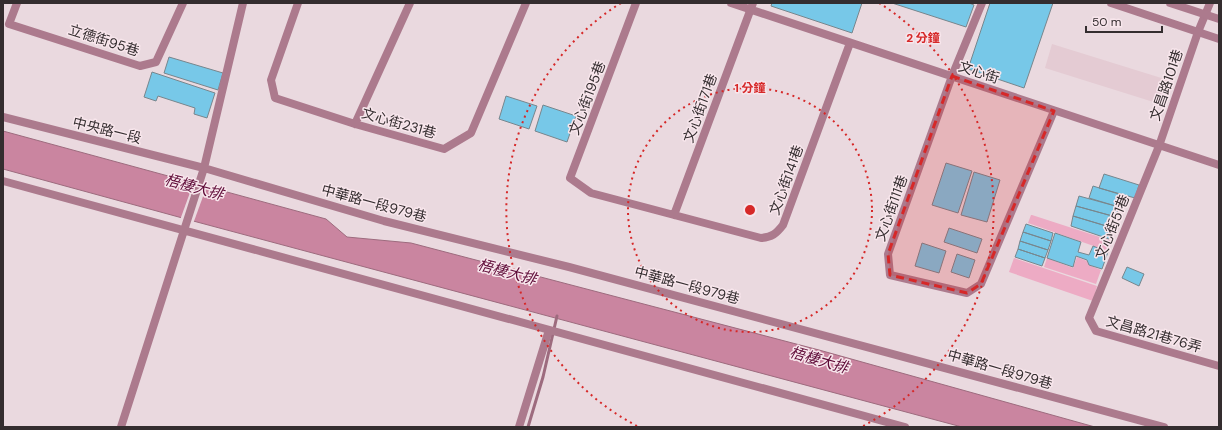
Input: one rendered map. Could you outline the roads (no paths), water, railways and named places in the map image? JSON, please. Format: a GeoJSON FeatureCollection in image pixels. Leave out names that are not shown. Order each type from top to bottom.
{"type":"FeatureCollection","features":[{"type":"Feature","properties":{"kind":"street"},"geometry":{"type":"LineString","coordinates":[[6,23],[17,3]]}},
{"type":"Feature","properties":{"kind":"street","name":"立德街95巷"},"geometry":{"type":"LineString","coordinates":[[6,23],[51,36],[140,66],[156,62],[183,3]]}},
{"type":"Feature","properties":{"kind":"street"},"geometry":{"type":"LineString","coordinates":[[121,427],[204,168],[243,3]]}},
{"type":"Feature","properties":{"kind":"street","name":"文心街231巷"},"geometry":{"type":"LineString","coordinates":[[298,3],[271,80],[275,98],[355,124],[444,149],[471,133],[526,3]]}},
{"type":"Feature","properties":{"kind":"street"},"geometry":{"type":"LineString","coordinates":[[355,124],[410,3]]}},
{"type":"Feature","properties":{"kind":"street","name":"文心街195巷"},"geometry":{"type":"LineString","coordinates":[[591,193],[570,178],[636,3]]}},
{"type":"Feature","properties":{"kind":"street","name":"文心街"},"geometry":{"type":"LineString","coordinates":[[731,3],[752,7],[850,43],[1219,165]]}},
{"type":"Feature","properties":{"kind":"street"},"geometry":{"type":"LineString","coordinates":[[952,76],[982,3]]}},
{"type":"Feature","properties":{"kind":"street"},"geometry":{"type":"LineString","coordinates":[[1111,3],[1219,39]]}},
{"type":"Feature","properties":{"kind":"street"},"geometry":{"type":"LineString","coordinates":[[1170,3],[1219,19]]}},
{"type":"Feature","properties":{"kind":"street","name":"文昌路101巷"},"geometry":{"type":"LineString","coordinates":[[1158,146],[1198,32],[1210,3]]}},
{"type":"Feature","properties":{"kind":"street","name":"文心街171巷"},"geometry":{"type":"LineString","coordinates":[[674,215],[752,7]]}},
{"type":"Feature","properties":{"kind":"street","name":"文心街141巷"},"geometry":{"type":"LineString","coordinates":[[591,193],[761,238],[770,238],[777,233],[787,213],[850,43]]}},
{"type":"Feature","properties":{"kind":"street","name":"文心街111巷"},"geometry":{"type":"LineString","coordinates":[[952,76],[888,254],[890,274],[967,293],[981,284],[1054,111]]}},
{"type":"Feature","properties":{"kind":"street","name":"中央路一段"},"geometry":{"type":"LineString","coordinates":[[3,117],[204,168]]}},
{"type":"Feature","properties":{"kind":"street","name":"文心街51巷"},"geometry":{"type":"LineString","coordinates":[[1089,318],[1158,146]]}},
{"type":"Feature","properties":{"kind":"street","name":"中華路一段979巷"},"geometry":{"type":"LineString","coordinates":[[204,168],[384,221],[569,267],[1164,427]]}},
{"type":"Feature","properties":{"kind":"street"},"geometry":{"type":"LineString","coordinates":[[3,182],[905,427]]}},
{"type":"Feature","properties":{"kind":"street","name":"文昌路21巷76弄"},"geometry":{"type":"LineString","coordinates":[[1089,318],[1096,331],[1219,366]]}},
{"type":"Feature","properties":{"kind":"street"},"geometry":{"type":"LineString","coordinates":[[519,427],[549,330]]}},
{"type":"Feature","properties":{"kind":"water","name":"梧棲大排"},"geometry":{"type":"Polygon","coordinates":[[[3,131],[326,219],[347,237],[411,243],[819,350],[1095,427],[962,427],[197,222],[3,169],[3,131]]]}},
{"type":"Feature","properties":{"kind":"waterway"},"geometry":{"type":"LineString","coordinates":[[528,427],[543,377],[557,316]]}}]}
